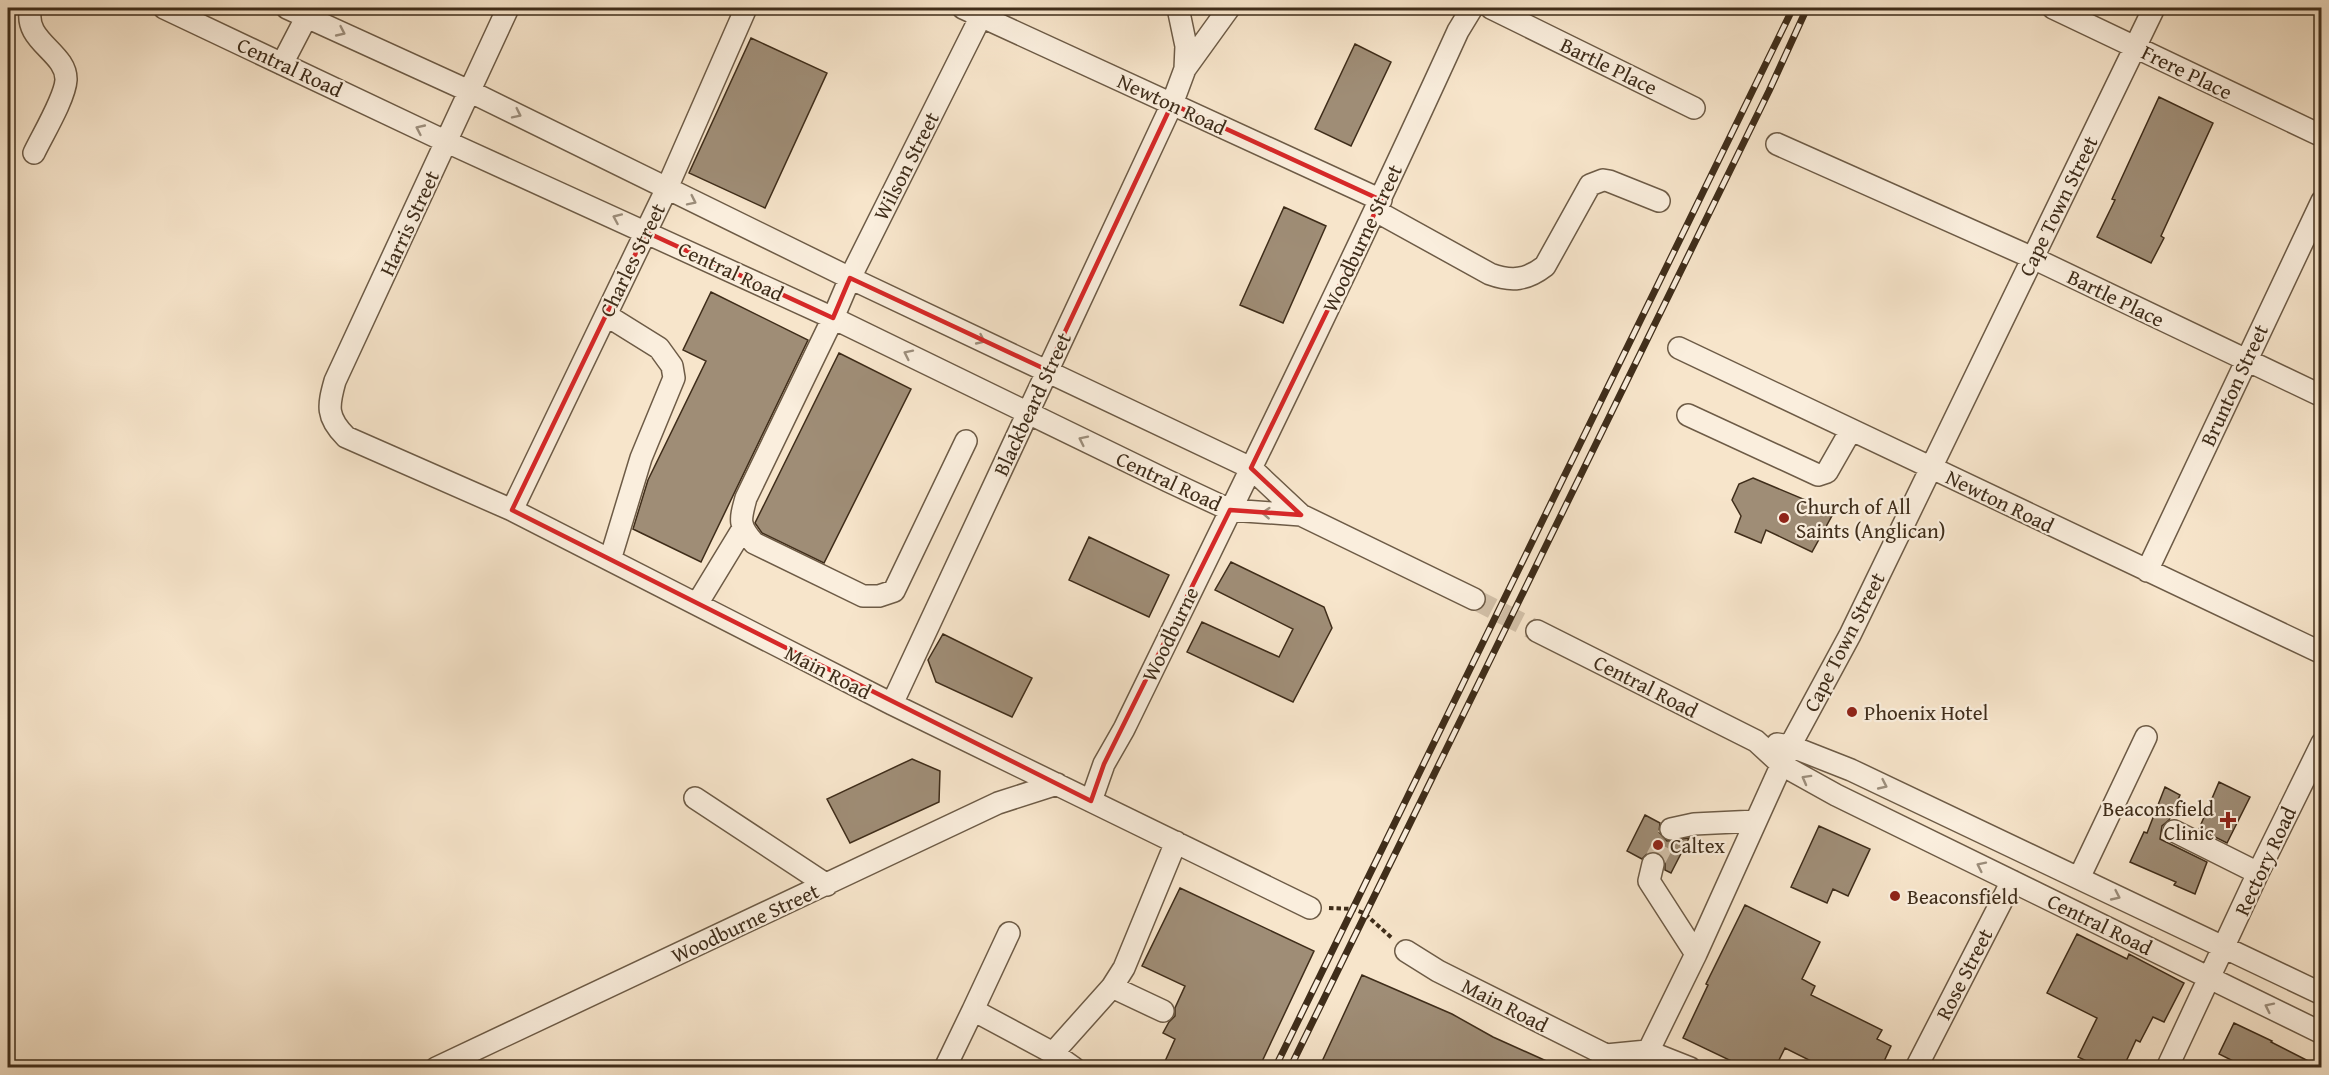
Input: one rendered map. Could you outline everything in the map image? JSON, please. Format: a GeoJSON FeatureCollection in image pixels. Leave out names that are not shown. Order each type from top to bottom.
{"type":"FeatureCollection","features":[{"type":"Feature","properties":{"kind":"street"},"geometry":{"type":"LineString","coordinates":[[31,8],[30,22],[35,34],[58,61],[64,70],[66,80],[62,94],[34,153]]}},
{"type":"Feature","properties":{"kind":"street","name":"Central Road"},"geometry":{"type":"LineString","coordinates":[[164,8],[447,142],[833,318],[1230,510],[1301,515]]}},
{"type":"Feature","properties":{"kind":"street","name":"Central Road"},"geometry":{"type":"LineString","coordinates":[[287,8],[470,91],[850,279],[1251,468],[1301,515],[1474,599]]}},
{"type":"Feature","properties":{"kind":"street","name":"Harris Street"},"geometry":{"type":"LineString","coordinates":[[346,437],[335,426],[330,415],[334,381],[508,8]]}},
{"type":"Feature","properties":{"kind":"street","name":"Charles Street"},"geometry":{"type":"LineString","coordinates":[[512,510],[667,188],[746,8]]}},
{"type":"Feature","properties":{"kind":"street"},"geometry":{"type":"LineString","coordinates":[[1178,8],[1186,46],[1185,69]]}},
{"type":"Feature","properties":{"kind":"street"},"geometry":{"type":"LineString","coordinates":[[1185,69],[1229,8]]}},
{"type":"Feature","properties":{"kind":"street","name":"Woodburne Street"},"geometry":{"type":"LineString","coordinates":[[1251,468],[1378,206],[1458,31],[1472,8]]}},
{"type":"Feature","properties":{"kind":"street","name":"Bartle Place"},"geometry":{"type":"LineString","coordinates":[[1491,8],[1695,108]]}},
{"type":"Feature","properties":{"kind":"street","name":"Frere Place"},"geometry":{"type":"LineString","coordinates":[[2053,8],[2322,136]]}},
{"type":"Feature","properties":{"kind":"street","name":"Cape Town Street"},"geometry":{"type":"LineString","coordinates":[[1643,1059],[1696,954],[1786,756],[1850,635],[2154,8]]}},
{"type":"Feature","properties":{"kind":"street","name":"Newton Road"},"geometry":{"type":"LineString","coordinates":[[972,12],[1172,104],[1378,206],[1490,274],[1505,279],[1522,279],[1535,274],[1545,266],[1590,185],[1596,181],[1609,180],[1659,201]]}},
{"type":"Feature","properties":{"kind":"street","name":"Wilson Street"},"geometry":{"type":"LineString","coordinates":[[742,530],[741,514],[746,498],[833,318],[972,12]]}},
{"type":"Feature","properties":{"kind":"street"},"geometry":{"type":"LineString","coordinates":[[282,64],[307,16]]}},
{"type":"Feature","properties":{"kind":"street","name":"Blackbeard Street"},"geometry":{"type":"LineString","coordinates":[[892,704],[1172,104],[1185,69]]}},
{"type":"Feature","properties":{"kind":"street","name":"Bartle Place"},"geometry":{"type":"LineString","coordinates":[[1777,144],[2033,258],[2322,396]]}},
{"type":"Feature","properties":{"kind":"street","name":"Brunton Street"},"geometry":{"type":"LineString","coordinates":[[2147,570],[2322,201]]}},
{"type":"Feature","properties":{"kind":"street"},"geometry":{"type":"LineString","coordinates":[[606,315],[659,348],[672,366],[674,378],[641,458],[610,560]]}},
{"type":"Feature","properties":{"kind":"street","name":"Newton Road"},"geometry":{"type":"LineString","coordinates":[[1679,348],[2322,653]]}},
{"type":"Feature","properties":{"kind":"street"},"geometry":{"type":"LineString","coordinates":[[1688,415],[1818,475],[1827,472],[1851,430]]}},
{"type":"Feature","properties":{"kind":"street","name":"Main Road"},"geometry":{"type":"LineString","coordinates":[[346,437],[512,510],[892,704],[1310,908]]}},
{"type":"Feature","properties":{"kind":"street"},"geometry":{"type":"LineString","coordinates":[[697,604],[742,530],[754,543],[863,596],[879,596],[894,591],[966,441]]}},
{"type":"Feature","properties":{"kind":"street","name":"Woodburne"},"geometry":{"type":"LineString","coordinates":[[1091,801],[1104,764],[1124,729],[1251,468]]}},
{"type":"Feature","properties":{"kind":"street","name":"Central Road"},"geometry":{"type":"LineString","coordinates":[[1537,631],[1786,756],[1836,795],[2322,1033]]}},
{"type":"Feature","properties":{"kind":"street"},"geometry":{"type":"LineString","coordinates":[[2079,878],[2146,737]]}},
{"type":"Feature","properties":{"kind":"street","name":"Rectory Road"},"geometry":{"type":"LineString","coordinates":[[2167,1068],[2322,742]]}},
{"type":"Feature","properties":{"kind":"street","name":"Central Road"},"geometry":{"type":"LineString","coordinates":[[1786,756],[1851,770],[2322,993]]}},
{"type":"Feature","properties":{"kind":"street","name":"Woodburne Street"},"geometry":{"type":"LineString","coordinates":[[436,1068],[998,803],[1057,783]]}},
{"type":"Feature","properties":{"kind":"street"},"geometry":{"type":"LineString","coordinates":[[695,798],[827,885]]}},
{"type":"Feature","properties":{"kind":"street"},"geometry":{"type":"LineString","coordinates":[[1671,829],[1694,824],[1756,821]]}},
{"type":"Feature","properties":{"kind":"street"},"geometry":{"type":"LineString","coordinates":[[2174,831],[2258,873]]}},
{"type":"Feature","properties":{"kind":"street"},"geometry":{"type":"LineString","coordinates":[[1053,1053],[1112,987],[1124,968],[1176,842]]}},
{"type":"Feature","properties":{"kind":"street"},"geometry":{"type":"LineString","coordinates":[[1653,864],[1649,881],[1696,954]]}},
{"type":"Feature","properties":{"kind":"street","name":"Rose Street"},"geometry":{"type":"LineString","coordinates":[[1916,1068],[2012,881]]}},
{"type":"Feature","properties":{"kind":"street"},"geometry":{"type":"LineString","coordinates":[[945,1068],[1009,933]]}},
{"type":"Feature","properties":{"kind":"street","name":"Main Road"},"geometry":{"type":"LineString","coordinates":[[1406,951],[1438,971],[1606,1055],[1623,1068]]}},
{"type":"Feature","properties":{"kind":"street"},"geometry":{"type":"LineString","coordinates":[[1112,987],[1163,1011]]}},
{"type":"Feature","properties":{"kind":"street"},"geometry":{"type":"LineString","coordinates":[[973,1010],[1053,1053],[1074,1068]]}},
{"type":"Feature","properties":{"kind":"street"},"geometry":{"type":"LineString","coordinates":[[1606,1055],[1690,1068]]}},
{"type":"Feature","properties":{"kind":"path"},"geometry":{"type":"LineString","coordinates":[[1310,908],[1353,909],[1364,913],[1406,951]]}},
{"type":"Feature","properties":{"kind":"highlighted area"},"geometry":{"type":"Polygon","coordinates":[[[1172,104],[1381,200],[1251,468],[1301,515],[1230,510],[1104,764],[1091,801],[512,510],[646,232],[833,318],[850,278],[1047,370],[1172,104]]]}},
{"type":"Feature","properties":{"kind":"building"},"geometry":{"type":"Polygon","coordinates":[[[751,38],[827,73],[765,208],[689,173],[751,38]]]}},
{"type":"Feature","properties":{"kind":"building"},"geometry":{"type":"Polygon","coordinates":[[[1355,44],[1391,62],[1351,146],[1315,129],[1355,44]]]}},
{"type":"Feature","properties":{"kind":"building"},"geometry":{"type":"Polygon","coordinates":[[[2159,97],[2213,123],[2151,263],[2097,237],[2159,97]]]}},
{"type":"Feature","properties":{"kind":"building"},"geometry":{"type":"Polygon","coordinates":[[[1284,207],[1326,226],[1283,323],[1240,305],[1284,207]]]}},
{"type":"Feature","properties":{"kind":"building"},"geometry":{"type":"Polygon","coordinates":[[[711,292],[808,340],[701,562],[633,529],[648,480],[706,361],[683,350],[711,292]]]}},
{"type":"Feature","properties":{"kind":"building"},"geometry":{"type":"Polygon","coordinates":[[[839,353],[911,389],[824,563],[762,533],[755,523],[839,353]]]}},
{"type":"Feature","properties":{"kind":"building"},"geometry":{"type":"Polygon","coordinates":[[[1753,478],[1834,512],[1812,552],[1766,530],[1761,543],[1735,532],[1741,516],[1732,500],[1739,484],[1753,478]]]}},
{"type":"Feature","properties":{"kind":"building"},"geometry":{"type":"Polygon","coordinates":[[[1089,537],[1169,575],[1149,617],[1069,580],[1089,537]]]}},
{"type":"Feature","properties":{"kind":"building"},"geometry":{"type":"Polygon","coordinates":[[[1231,562],[1324,607],[1332,628],[1293,702],[1187,652],[1202,622],[1279,657],[1293,629],[1215,590],[1231,562]]]}},
{"type":"Feature","properties":{"kind":"building"},"geometry":{"type":"Polygon","coordinates":[[[943,634],[1032,678],[1012,717],[936,682],[928,660],[943,634]]]}},
{"type":"Feature","properties":{"kind":"building"},"geometry":{"type":"Polygon","coordinates":[[[912,759],[940,771],[939,802],[850,843],[827,799],[912,759]]]}},
{"type":"Feature","properties":{"kind":"building"},"geometry":{"type":"Polygon","coordinates":[[[2219,782],[2250,797],[2227,843],[2199,829],[2219,782]]]}},
{"type":"Feature","properties":{"kind":"building"},"geometry":{"type":"Polygon","coordinates":[[[2165,787],[2180,795],[2169,820],[2162,826],[2160,839],[2207,862],[2195,894],[2174,885],[2176,882],[2130,862],[2144,832],[2147,833],[2165,787]]]}},
{"type":"Feature","properties":{"kind":"building","name":"Caltex"},"geometry":{"type":"Polygon","coordinates":[[[1645,815],[1660,823],[1659,832],[1667,841],[1689,838],[1671,873],[1665,870],[1665,860],[1656,852],[1649,852],[1642,859],[1627,851],[1645,815]]]}},
{"type":"Feature","properties":{"kind":"building"},"geometry":{"type":"Polygon","coordinates":[[[1819,826],[1870,849],[1848,896],[1833,889],[1827,903],[1791,887],[1819,826]]]}},
{"type":"Feature","properties":{"kind":"building"},"geometry":{"type":"Polygon","coordinates":[[[1180,888],[1314,951],[1259,1068],[1162,1068],[1175,1039],[1163,1033],[1175,1016],[1175,1008],[1185,986],[1142,966],[1180,888]]]}},
{"type":"Feature","properties":{"kind":"building"},"geometry":{"type":"Polygon","coordinates":[[[1745,905],[1820,942],[1802,979],[1815,986],[1811,995],[1882,1030],[1877,1039],[1891,1046],[1881,1068],[1825,1068],[1785,1048],[1775,1068],[1746,1068],[1683,1038],[1708,985],[1706,984],[1745,905]]]}},
{"type":"Feature","properties":{"kind":"building"},"geometry":{"type":"Polygon","coordinates":[[[2077,934],[2127,959],[2129,954],[2184,983],[2164,1022],[2153,1017],[2140,1042],[2136,1040],[2123,1068],[2101,1068],[2078,1057],[2097,1018],[2047,993],[2077,934]]]}},
{"type":"Feature","properties":{"kind":"building"},"geometry":{"type":"Polygon","coordinates":[[[1362,975],[1452,1014],[1493,1037],[1562,1068],[1319,1068],[1362,975]]]}},
{"type":"Feature","properties":{"kind":"building"},"geometry":{"type":"Polygon","coordinates":[[[2234,1023],[2322,1068],[2247,1068],[2219,1054],[2234,1023]]]}},
{"type":"Feature","properties":{"kind":"tunnel"},"geometry":{"type":"LineString","coordinates":[[1474,599],[1537,631]]}},
{"type":"Feature","properties":{"kind":"tunnel"},"geometry":{"type":"LineString","coordinates":[[1653,864],[1671,829]]}},
{"type":"Feature","properties":{"kind":"railway"},"geometry":{"type":"LineString","coordinates":[[1275,1068],[1793,8]]}},
{"type":"Feature","properties":{"kind":"railway"},"geometry":{"type":"LineString","coordinates":[[1290,1068],[1769,91],[1807,8]]}},
{"type":"Feature","properties":{"kind":"place","name":"Church of All Saints (Anglican)"},"geometry":{"type":"Point","coordinates":[1784,518]}},
{"type":"Feature","properties":{"kind":"place","name":"Phoenix Hotel"},"geometry":{"type":"Point","coordinates":[1852,712]}},
{"type":"Feature","properties":{"kind":"place","name":"Beaconsfield Clinic"},"geometry":{"type":"Point","coordinates":[2228,820]}},
{"type":"Feature","properties":{"kind":"place","name":"Caltex"},"geometry":{"type":"Point","coordinates":[1658,845]}},
{"type":"Feature","properties":{"kind":"place","name":"Beaconsfield"},"geometry":{"type":"Point","coordinates":[1895,896]}}]}
